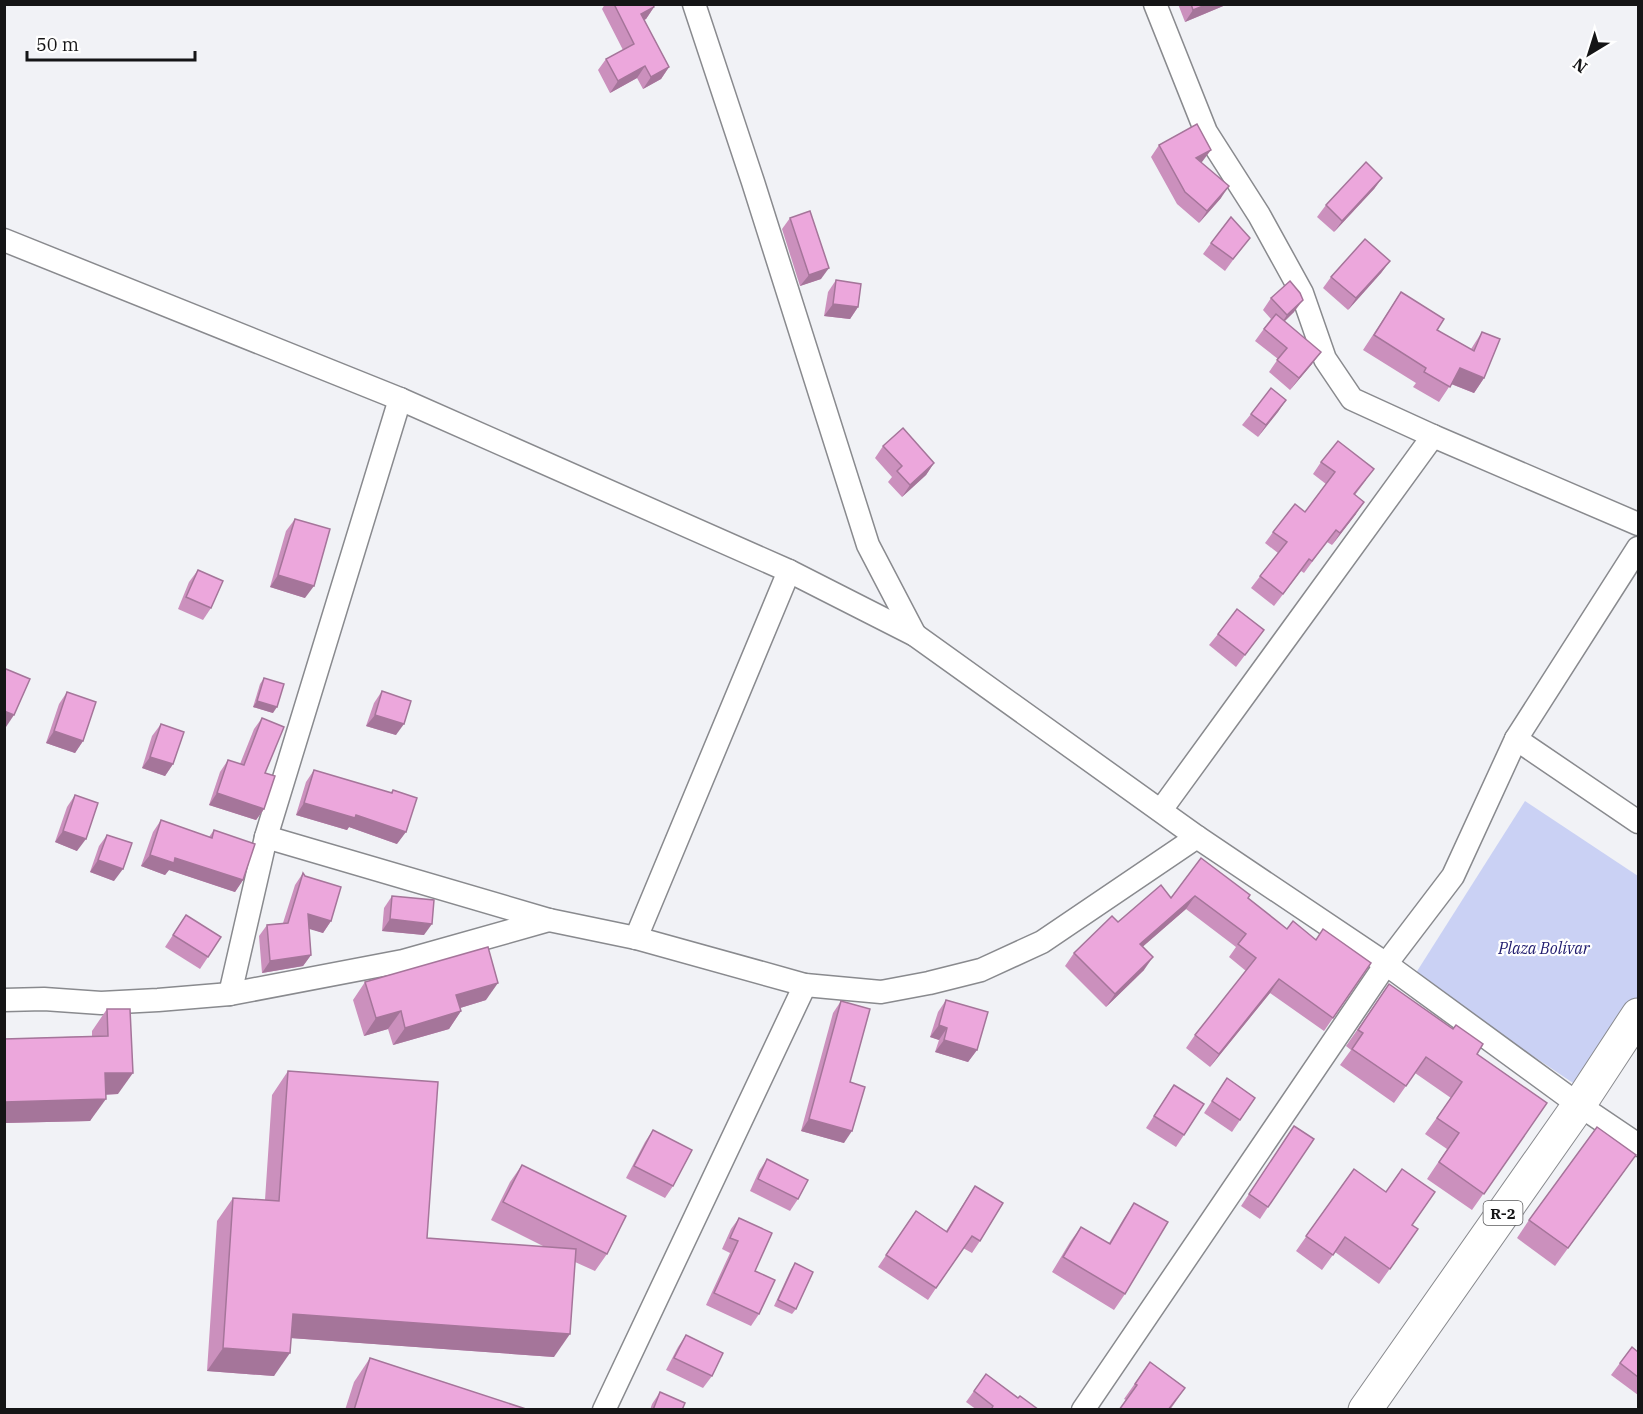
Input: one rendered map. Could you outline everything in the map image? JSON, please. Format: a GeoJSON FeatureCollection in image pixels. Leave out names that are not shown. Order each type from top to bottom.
{"type":"FeatureCollection","features":[{"type":"Feature","properties":{"kind":"main road","name":"R-2"},"geometry":{"type":"LineString","coordinates":[[1365,1410],[1579,1105],[1638,1015]]}},
{"type":"Feature","properties":{"kind":"street"},"geometry":{"type":"LineString","coordinates":[[694,4],[868,545],[915,634]]}},
{"type":"Feature","properties":{"kind":"street"},"geometry":{"type":"LineString","coordinates":[[1155,4],[1206,132],[1259,215],[1302,293],[1325,359],[1352,399],[1638,524]]}},
{"type":"Feature","properties":{"kind":"street"},"geometry":{"type":"LineString","coordinates":[[4,240],[400,399],[789,571],[915,634],[1197,837],[1386,964],[1579,1105],[1638,1145]]}},
{"type":"Feature","properties":{"kind":"street"},"geometry":{"type":"LineString","coordinates":[[230,994],[266,837],[400,399]]}},
{"type":"Feature","properties":{"kind":"street"},"geometry":{"type":"LineString","coordinates":[[1161,810],[1433,436]]}},
{"type":"Feature","properties":{"kind":"street"},"geometry":{"type":"LineString","coordinates":[[1083,1410],[1386,964],[1454,876],[1516,740],[1638,548]]}},
{"type":"Feature","properties":{"kind":"street"},"geometry":{"type":"LineString","coordinates":[[636,938],[789,571]]}},
{"type":"Feature","properties":{"kind":"street"},"geometry":{"type":"LineString","coordinates":[[1516,740],[1638,822]]}},
{"type":"Feature","properties":{"kind":"street"},"geometry":{"type":"LineString","coordinates":[[266,837],[549,920],[636,938],[805,986],[881,992],[981,970],[1042,942],[1197,837]]}},
{"type":"Feature","properties":{"kind":"street"},"geometry":{"type":"LineString","coordinates":[[4,1000],[44,999],[101,1003],[230,994],[403,961],[549,920]]}},
{"type":"Feature","properties":{"kind":"street"},"geometry":{"type":"LineString","coordinates":[[4,982],[44,999]]}},
{"type":"Feature","properties":{"kind":"street"},"geometry":{"type":"LineString","coordinates":[[604,1410],[805,986]]}},
{"type":"Feature","properties":{"kind":"green space","name":"Plaza Bolívar"},"geometry":{"type":"Polygon","coordinates":[[[1525,801],[1638,876],[1638,1000],[1579,1087],[1414,976],[1525,801]]]}},
{"type":"Feature","properties":{"kind":"building"},"geometry":{"type":"Polygon","coordinates":[[[614,4],[653,4],[654,7],[641,14],[669,67],[651,77],[645,66],[618,81],[606,59],[634,44],[614,4]]]}},
{"type":"Feature","properties":{"kind":"building"},"geometry":{"type":"Polygon","coordinates":[[[1191,4],[1208,4],[1193,10],[1191,4]]]}},
{"type":"Feature","properties":{"kind":"building"},"geometry":{"type":"Polygon","coordinates":[[[1197,124],[1211,150],[1196,158],[1229,186],[1207,211],[1185,192],[1159,145],[1197,124]]]}},
{"type":"Feature","properties":{"kind":"building"},"geometry":{"type":"Polygon","coordinates":[[[1366,162],[1382,178],[1342,221],[1326,205],[1366,162]]]}},
{"type":"Feature","properties":{"kind":"building"},"geometry":{"type":"Polygon","coordinates":[[[810,211],[829,268],[809,275],[790,218],[810,211]]]}},
{"type":"Feature","properties":{"kind":"building"},"geometry":{"type":"Polygon","coordinates":[[[1231,217],[1250,238],[1233,259],[1211,243],[1231,217]]]}},
{"type":"Feature","properties":{"kind":"building"},"geometry":{"type":"Polygon","coordinates":[[[1365,239],[1390,261],[1356,298],[1331,277],[1365,239]]]}},
{"type":"Feature","properties":{"kind":"building"},"geometry":{"type":"Polygon","coordinates":[[[836,280],[861,284],[858,307],[833,304],[836,280]]]}},
{"type":"Feature","properties":{"kind":"building"},"geometry":{"type":"Polygon","coordinates":[[[1290,281],[1303,300],[1287,315],[1271,298],[1290,281]]]}},
{"type":"Feature","properties":{"kind":"building"},"geometry":{"type":"Polygon","coordinates":[[[1401,292],[1444,319],[1437,330],[1474,351],[1482,332],[1500,339],[1484,378],[1460,368],[1450,387],[1424,372],[1426,368],[1374,335],[1401,292]]]}},
{"type":"Feature","properties":{"kind":"building"},"geometry":{"type":"Polygon","coordinates":[[[1276,314],[1321,352],[1299,378],[1277,360],[1287,348],[1264,329],[1276,314]]]}},
{"type":"Feature","properties":{"kind":"building"},"geometry":{"type":"Polygon","coordinates":[[[1271,388],[1286,400],[1266,425],[1251,414],[1271,388]]]}},
{"type":"Feature","properties":{"kind":"building"},"geometry":{"type":"Polygon","coordinates":[[[903,428],[934,463],[910,485],[897,471],[902,466],[883,446],[903,428]]]}},
{"type":"Feature","properties":{"kind":"building"},"geometry":{"type":"Polygon","coordinates":[[[1338,441],[1374,469],[1354,494],[1364,502],[1340,533],[1336,530],[1312,561],[1309,559],[1283,594],[1260,576],[1287,542],[1273,532],[1295,504],[1305,512],[1335,472],[1321,462],[1338,441]]]}},
{"type":"Feature","properties":{"kind":"building"},"geometry":{"type":"Polygon","coordinates":[[[295,519],[330,529],[314,586],[278,575],[295,519]]]}},
{"type":"Feature","properties":{"kind":"building"},"geometry":{"type":"Polygon","coordinates":[[[198,570],[223,581],[211,608],[186,597],[198,570]]]}},
{"type":"Feature","properties":{"kind":"building"},"geometry":{"type":"Polygon","coordinates":[[[1237,609],[1264,630],[1245,655],[1218,634],[1237,609]]]}},
{"type":"Feature","properties":{"kind":"building"},"geometry":{"type":"Polygon","coordinates":[[[6,669],[30,679],[14,715],[4,711],[4,672],[6,669]]]}},
{"type":"Feature","properties":{"kind":"building"},"geometry":{"type":"Polygon","coordinates":[[[264,678],[284,684],[277,707],[257,701],[264,678]]]}},
{"type":"Feature","properties":{"kind":"building"},"geometry":{"type":"Polygon","coordinates":[[[382,691],[411,701],[404,724],[375,715],[382,691]]]}},
{"type":"Feature","properties":{"kind":"building"},"geometry":{"type":"Polygon","coordinates":[[[67,692],[96,702],[83,741],[54,731],[67,692]]]}},
{"type":"Feature","properties":{"kind":"building"},"geometry":{"type":"Polygon","coordinates":[[[262,718],[284,727],[265,773],[275,776],[264,809],[217,793],[228,760],[244,765],[262,718]]]}},
{"type":"Feature","properties":{"kind":"building"},"geometry":{"type":"Polygon","coordinates":[[[161,724],[184,732],[173,764],[150,757],[161,724]]]}},
{"type":"Feature","properties":{"kind":"building"},"geometry":{"type":"Polygon","coordinates":[[[314,770],[417,798],[406,832],[356,815],[355,818],[304,803],[314,770]]]}},
{"type":"Feature","properties":{"kind":"building"},"geometry":{"type":"Polygon","coordinates":[[[75,795],[98,803],[86,839],[63,831],[75,795]]]}},
{"type":"Feature","properties":{"kind":"building"},"geometry":{"type":"Polygon","coordinates":[[[161,820],[212,838],[214,830],[255,844],[243,880],[175,858],[174,863],[150,855],[161,820]]]}},
{"type":"Feature","properties":{"kind":"building"},"geometry":{"type":"Polygon","coordinates":[[[107,835],[132,843],[123,869],[98,860],[107,835]]]}},
{"type":"Feature","properties":{"kind":"building"},"geometry":{"type":"Polygon","coordinates":[[[1201,858],[1250,895],[1248,898],[1287,929],[1293,921],[1316,940],[1323,929],[1371,963],[1333,1018],[1279,979],[1219,1054],[1195,1035],[1256,958],[1238,944],[1246,934],[1195,896],[1140,944],[1153,957],[1115,994],[1074,953],[1112,916],[1118,922],[1161,885],[1171,898],[1201,858]]]}},
{"type":"Feature","properties":{"kind":"building"},"geometry":{"type":"Polygon","coordinates":[[[303,873],[305,876],[341,887],[331,921],[308,914],[311,955],[270,961],[267,925],[288,923],[303,873]]]}},
{"type":"Feature","properties":{"kind":"building"},"geometry":{"type":"Polygon","coordinates":[[[392,896],[434,900],[432,924],[390,919],[392,896]]]}},
{"type":"Feature","properties":{"kind":"building"},"geometry":{"type":"Polygon","coordinates":[[[186,915],[221,937],[208,957],[173,935],[186,915]]]}},
{"type":"Feature","properties":{"kind":"building"},"geometry":{"type":"Polygon","coordinates":[[[488,947],[498,983],[456,995],[461,1011],[405,1028],[401,1011],[376,1018],[365,982],[488,947]]]}},
{"type":"Feature","properties":{"kind":"building"},"geometry":{"type":"Polygon","coordinates":[[[1389,984],[1453,1029],[1456,1025],[1483,1044],[1477,1054],[1547,1103],[1484,1194],[1439,1162],[1459,1133],[1437,1118],[1462,1082],[1426,1057],[1406,1086],[1352,1049],[1363,1033],[1358,1030],[1389,984]]]}},
{"type":"Feature","properties":{"kind":"building"},"geometry":{"type":"Polygon","coordinates":[[[946,1000],[988,1012],[977,1050],[944,1040],[947,1028],[939,1025],[946,1000]]]}},
{"type":"Feature","properties":{"kind":"building"},"geometry":{"type":"Polygon","coordinates":[[[841,1001],[870,1009],[850,1082],[865,1087],[852,1131],[809,1119],[841,1001]]]}},
{"type":"Feature","properties":{"kind":"building"},"geometry":{"type":"Polygon","coordinates":[[[107,1009],[130,1009],[133,1073],[105,1073],[106,1099],[4,1102],[4,1039],[108,1036],[107,1009]]]}},
{"type":"Feature","properties":{"kind":"building"},"geometry":{"type":"Polygon","coordinates":[[[288,1071],[438,1082],[427,1238],[576,1249],[570,1334],[293,1314],[290,1353],[223,1348],[233,1198],[279,1201],[288,1071]]]}},
{"type":"Feature","properties":{"kind":"building"},"geometry":{"type":"Polygon","coordinates":[[[1227,1078],[1255,1098],[1240,1120],[1212,1101],[1227,1078]]]}},
{"type":"Feature","properties":{"kind":"building"},"geometry":{"type":"Polygon","coordinates":[[[1174,1085],[1204,1104],[1184,1135],[1154,1116],[1174,1085]]]}},
{"type":"Feature","properties":{"kind":"building"},"geometry":{"type":"Polygon","coordinates":[[[1294,1126],[1314,1139],[1268,1207],[1249,1194],[1294,1126]]]}},
{"type":"Feature","properties":{"kind":"building"},"geometry":{"type":"Polygon","coordinates":[[[1597,1127],[1636,1155],[1568,1248],[1529,1220],[1597,1127]]]}},
{"type":"Feature","properties":{"kind":"building"},"geometry":{"type":"Polygon","coordinates":[[[653,1130],[692,1150],[673,1186],[634,1166],[653,1130]]]}},
{"type":"Feature","properties":{"kind":"building"},"geometry":{"type":"Polygon","coordinates":[[[767,1159],[808,1180],[798,1199],[758,1179],[767,1159]]]}},
{"type":"Feature","properties":{"kind":"building"},"geometry":{"type":"Polygon","coordinates":[[[522,1165],[626,1216],[607,1254],[503,1202],[522,1165]]]}},
{"type":"Feature","properties":{"kind":"building"},"geometry":{"type":"Polygon","coordinates":[[[1354,1169],[1386,1192],[1402,1169],[1435,1192],[1412,1225],[1418,1229],[1390,1269],[1345,1237],[1333,1255],[1306,1236],[1354,1169]]]}},
{"type":"Feature","properties":{"kind":"building"},"geometry":{"type":"Polygon","coordinates":[[[975,1186],[1003,1203],[980,1241],[972,1236],[936,1288],[886,1255],[916,1211],[947,1232],[975,1186]]]}},
{"type":"Feature","properties":{"kind":"building"},"geometry":{"type":"Polygon","coordinates":[[[1134,1203],[1168,1222],[1125,1294],[1063,1257],[1081,1227],[1110,1244],[1134,1203]]]}},
{"type":"Feature","properties":{"kind":"building"},"geometry":{"type":"Polygon","coordinates":[[[739,1218],[772,1233],[755,1271],[775,1280],[759,1314],[714,1293],[738,1241],[730,1238],[739,1218]]]}},
{"type":"Feature","properties":{"kind":"building"},"geometry":{"type":"Polygon","coordinates":[[[795,1263],[813,1272],[796,1309],[778,1300],[795,1263]]]}},
{"type":"Feature","properties":{"kind":"building"},"geometry":{"type":"Polygon","coordinates":[[[686,1335],[723,1353],[712,1376],[674,1358],[686,1335]]]}},
{"type":"Feature","properties":{"kind":"building"},"geometry":{"type":"Polygon","coordinates":[[[1632,1347],[1638,1352],[1638,1377],[1620,1363],[1632,1347]]]}},
{"type":"Feature","properties":{"kind":"building"},"geometry":{"type":"Polygon","coordinates":[[[370,1358],[529,1410],[354,1410],[370,1358]]]}},
{"type":"Feature","properties":{"kind":"building"},"geometry":{"type":"Polygon","coordinates":[[[1150,1362],[1185,1388],[1168,1410],[1119,1410],[1137,1385],[1135,1384],[1150,1362]]]}},
{"type":"Feature","properties":{"kind":"building"},"geometry":{"type":"Polygon","coordinates":[[[986,1374],[1018,1398],[1020,1396],[1039,1410],[991,1410],[993,1406],[974,1391],[986,1374]]]}},
{"type":"Feature","properties":{"kind":"building"},"geometry":{"type":"Polygon","coordinates":[[[660,1392],[685,1403],[682,1410],[653,1410],[660,1392]]]}}]}
